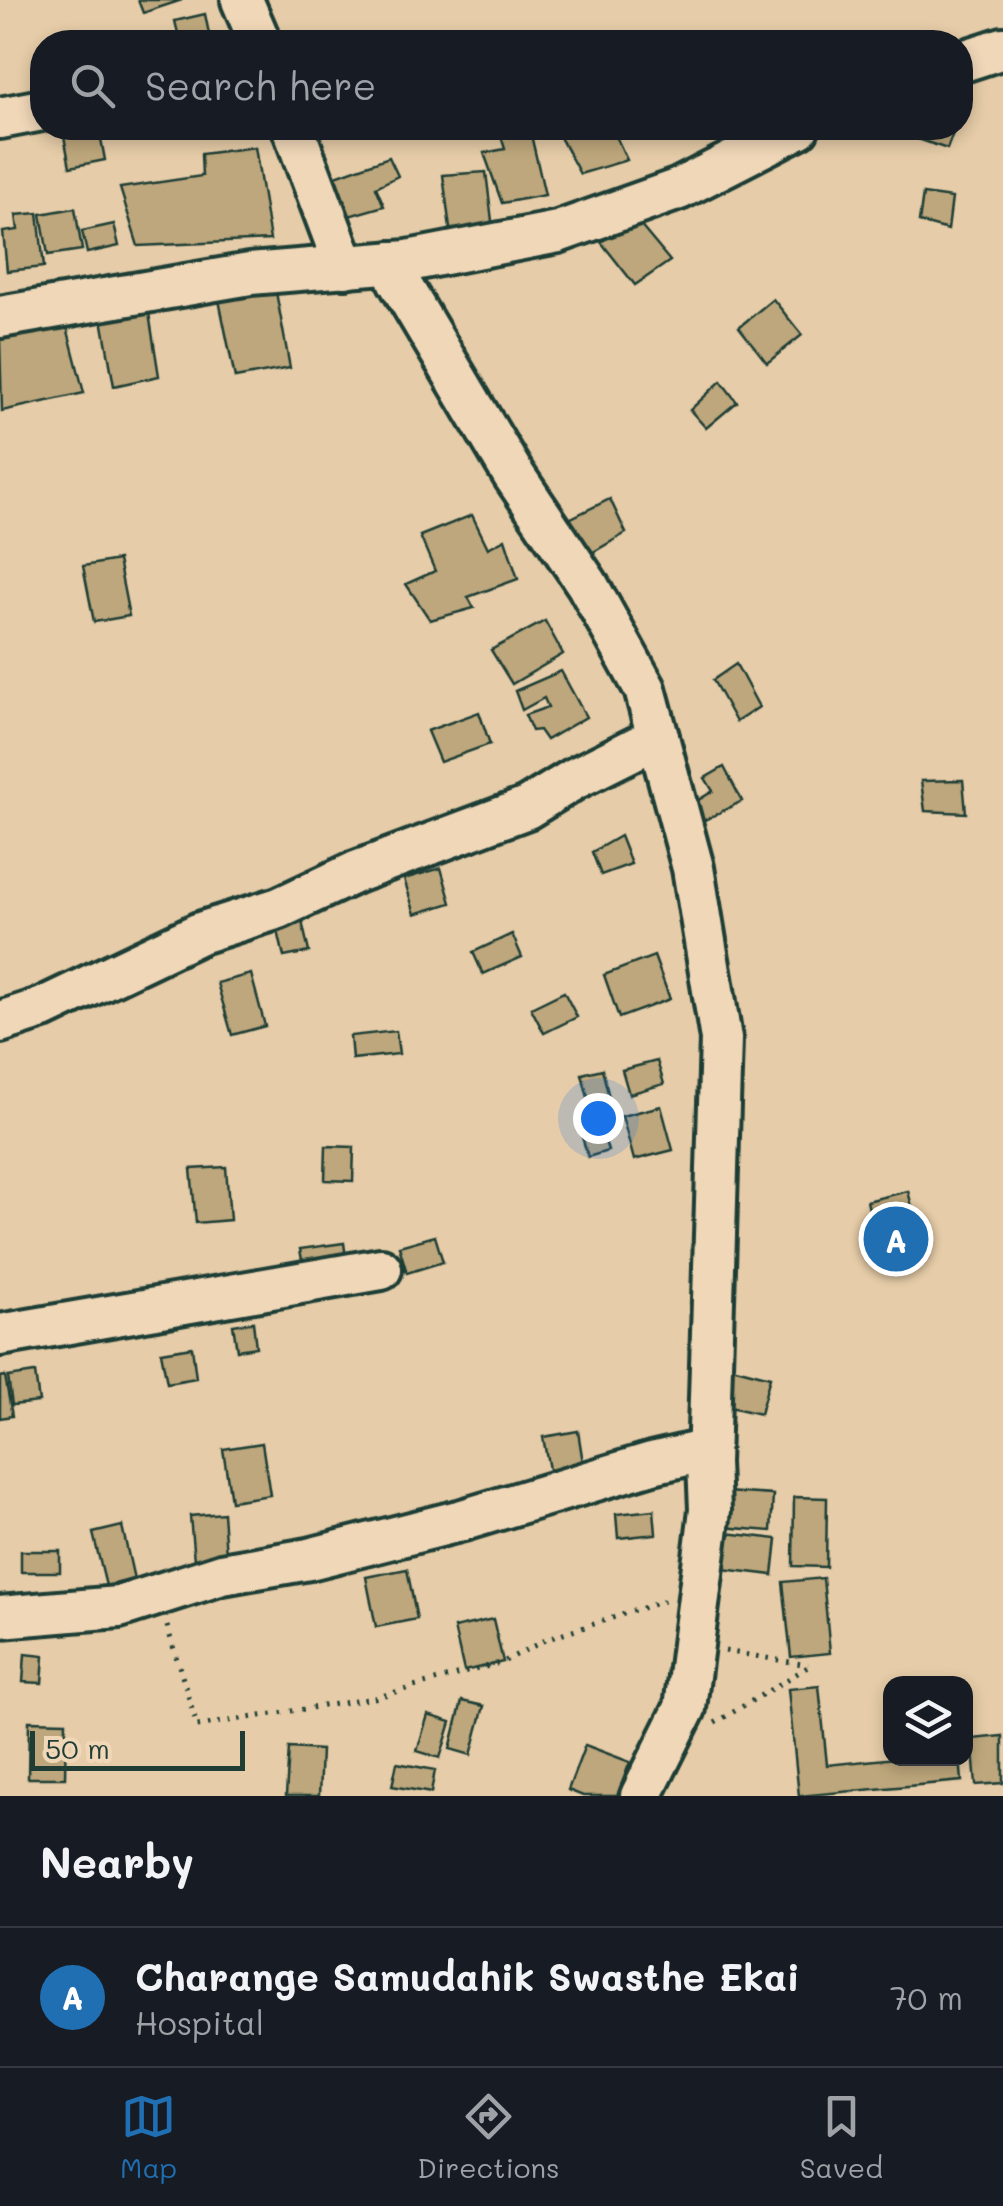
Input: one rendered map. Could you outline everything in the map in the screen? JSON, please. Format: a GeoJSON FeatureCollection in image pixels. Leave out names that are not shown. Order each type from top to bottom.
{"type":"FeatureCollection","features":[{"type":"Feature","properties":{"kind":"street"},"geometry":{"type":"LineString","coordinates":[[242,0],[255,30]]}},
{"type":"Feature","properties":{"kind":"street"},"geometry":{"type":"LineString","coordinates":[[973,58],[1003,48]]}},
{"type":"Feature","properties":{"kind":"street"},"geometry":{"type":"LineString","coordinates":[[0,118],[30,112]]}},
{"type":"Feature","properties":{"kind":"street"},"geometry":{"type":"LineString","coordinates":[[298,140],[346,266]]}},
{"type":"Feature","properties":{"kind":"street"},"geometry":{"type":"LineString","coordinates":[[0,317],[250,274],[392,262],[558,232],[679,189],[775,140]]}},
{"type":"Feature","properties":{"kind":"street"},"geometry":{"type":"LineString","coordinates":[[392,262],[398,280],[513,474],[587,584],[645,689],[693,868],[721,1039],[708,1450],[710,1510],[685,1708],[641,1796]]}},
{"type":"Feature","properties":{"kind":"street"},"geometry":{"type":"LineString","coordinates":[[0,1022],[42,1008],[200,933],[279,908],[356,872],[527,808],[574,778],[658,737]]}},
{"type":"Feature","properties":{"kind":"street"},"geometry":{"type":"LineString","coordinates":[[0,1335],[381,1269]]}},
{"type":"Feature","properties":{"kind":"street"},"geometry":{"type":"LineString","coordinates":[[0,1617],[119,1606],[222,1574],[308,1559],[463,1520],[708,1450]]}},
{"type":"Feature","properties":{"kind":"path"},"geometry":{"type":"LineString","coordinates":[[157,1594],[197,1726],[374,1698],[503,1662],[546,1640],[650,1604],[700,1593]]}},
{"type":"Feature","properties":{"kind":"path"},"geometry":{"type":"LineString","coordinates":[[693,1645],[811,1666],[711,1725]]}},
{"type":"Feature","properties":{"kind":"building"},"geometry":{"type":"Polygon","coordinates":[[[138,0],[182,0],[143,13],[138,0]]]}},
{"type":"Feature","properties":{"kind":"building"},"geometry":{"type":"Polygon","coordinates":[[[205,14],[208,30],[177,30],[175,21],[205,14]]]}},
{"type":"Feature","properties":{"kind":"building"},"geometry":{"type":"Polygon","coordinates":[[[65,140],[101,140],[105,160],[70,167],[65,140]]]}},
{"type":"Feature","properties":{"kind":"building"},"geometry":{"type":"Polygon","coordinates":[[[502,140],[532,140],[545,195],[502,203],[484,153],[505,149],[502,140]]]}},
{"type":"Feature","properties":{"kind":"building"},"geometry":{"type":"Polygon","coordinates":[[[562,140],[618,140],[627,160],[580,174],[562,140]]]}},
{"type":"Feature","properties":{"kind":"building"},"geometry":{"type":"Polygon","coordinates":[[[921,140],[950,140],[947,149],[921,140]]]}},
{"type":"Feature","properties":{"kind":"building"},"geometry":{"type":"Polygon","coordinates":[[[255,147],[270,240],[138,246],[120,188],[202,176],[201,154],[255,147]]]}},
{"type":"Feature","properties":{"kind":"building"},"geometry":{"type":"Polygon","coordinates":[[[389,157],[398,176],[376,187],[384,206],[342,218],[330,178],[389,157]]]}},
{"type":"Feature","properties":{"kind":"building"},"geometry":{"type":"Polygon","coordinates":[[[486,172],[493,229],[450,229],[443,175],[486,172]]]}},
{"type":"Feature","properties":{"kind":"building"},"geometry":{"type":"Polygon","coordinates":[[[923,194],[952,198],[948,230],[919,222],[923,194]]]}},
{"type":"Feature","properties":{"kind":"building"},"geometry":{"type":"Polygon","coordinates":[[[75,208],[82,250],[48,255],[41,214],[75,208]]]}},
{"type":"Feature","properties":{"kind":"building"},"geometry":{"type":"Polygon","coordinates":[[[38,213],[44,267],[7,271],[3,232],[18,230],[16,215],[38,213]]]}},
{"type":"Feature","properties":{"kind":"building"},"geometry":{"type":"Polygon","coordinates":[[[635,219],[670,261],[635,285],[601,242],[635,219]]]}},
{"type":"Feature","properties":{"kind":"building"},"geometry":{"type":"Polygon","coordinates":[[[114,224],[119,246],[87,253],[82,231],[114,224]]]}},
{"type":"Feature","properties":{"kind":"building"},"geometry":{"type":"Polygon","coordinates":[[[276,292],[290,368],[235,378],[219,300],[276,292]]]}},
{"type":"Feature","properties":{"kind":"building"},"geometry":{"type":"Polygon","coordinates":[[[773,299],[802,335],[767,363],[739,327],[773,299]]]}},
{"type":"Feature","properties":{"kind":"building"},"geometry":{"type":"Polygon","coordinates":[[[148,307],[159,376],[114,386],[102,319],[148,307]]]}},
{"type":"Feature","properties":{"kind":"building"},"geometry":{"type":"Polygon","coordinates":[[[67,327],[84,393],[2,411],[0,340],[67,327]]]}},
{"type":"Feature","properties":{"kind":"building"},"geometry":{"type":"Polygon","coordinates":[[[721,381],[737,402],[706,428],[690,410],[721,381]]]}},
{"type":"Feature","properties":{"kind":"building"},"geometry":{"type":"Polygon","coordinates":[[[610,499],[626,533],[583,558],[561,523],[610,499]]]}},
{"type":"Feature","properties":{"kind":"building"},"geometry":{"type":"Polygon","coordinates":[[[472,515],[488,548],[505,539],[518,579],[468,597],[474,608],[430,620],[406,584],[435,571],[420,536],[472,515]]]}},
{"type":"Feature","properties":{"kind":"building"},"geometry":{"type":"Polygon","coordinates":[[[118,560],[129,616],[94,622],[83,566],[118,560]]]}},
{"type":"Feature","properties":{"kind":"building"},"geometry":{"type":"Polygon","coordinates":[[[545,621],[563,654],[512,684],[491,650],[545,621]]]}},
{"type":"Feature","properties":{"kind":"building"},"geometry":{"type":"Polygon","coordinates":[[[736,664],[759,707],[736,722],[713,680],[736,664]]]}},
{"type":"Feature","properties":{"kind":"building"},"geometry":{"type":"Polygon","coordinates":[[[561,671],[586,717],[546,740],[539,730],[532,731],[525,715],[548,707],[544,698],[522,710],[515,691],[561,671]]]}},
{"type":"Feature","properties":{"kind":"building"},"geometry":{"type":"Polygon","coordinates":[[[479,712],[490,744],[440,762],[427,731],[479,712]]]}},
{"type":"Feature","properties":{"kind":"building"},"geometry":{"type":"Polygon","coordinates":[[[724,767],[742,801],[693,826],[682,810],[713,791],[705,778],[724,767]]]}},
{"type":"Feature","properties":{"kind":"building"},"geometry":{"type":"Polygon","coordinates":[[[963,780],[966,813],[925,811],[921,781],[963,780]]]}},
{"type":"Feature","properties":{"kind":"building"},"geometry":{"type":"Polygon","coordinates":[[[620,836],[631,864],[601,875],[592,852],[620,836]]]}},
{"type":"Feature","properties":{"kind":"building"},"geometry":{"type":"Polygon","coordinates":[[[441,868],[451,903],[415,914],[404,879],[441,868]]]}},
{"type":"Feature","properties":{"kind":"building"},"geometry":{"type":"Polygon","coordinates":[[[301,917],[309,952],[284,957],[276,922],[301,917]]]}},
{"type":"Feature","properties":{"kind":"building"},"geometry":{"type":"Polygon","coordinates":[[[512,934],[522,957],[483,974],[473,952],[512,934]]]}},
{"type":"Feature","properties":{"kind":"building"},"geometry":{"type":"Polygon","coordinates":[[[654,956],[670,999],[619,1018],[604,975],[654,956]]]}},
{"type":"Feature","properties":{"kind":"building"},"geometry":{"type":"Polygon","coordinates":[[[251,974],[265,1026],[232,1035],[217,983],[251,974]]]}},
{"type":"Feature","properties":{"kind":"building"},"geometry":{"type":"Polygon","coordinates":[[[564,992],[577,1017],[544,1033],[531,1008],[564,992]]]}},
{"type":"Feature","properties":{"kind":"building"},"geometry":{"type":"Polygon","coordinates":[[[396,1031],[399,1054],[352,1059],[350,1036],[396,1031]]]}},
{"type":"Feature","properties":{"kind":"building"},"geometry":{"type":"Polygon","coordinates":[[[657,1061],[664,1084],[629,1094],[622,1070],[657,1061]]]}},
{"type":"Feature","properties":{"kind":"building"},"geometry":{"type":"Polygon","coordinates":[[[602,1069],[611,1105],[591,1110],[582,1074],[602,1069]]]}},
{"type":"Feature","properties":{"kind":"building"},"geometry":{"type":"Polygon","coordinates":[[[661,1106],[673,1150],[634,1160],[622,1116],[661,1106]]]}},
{"type":"Feature","properties":{"kind":"building"},"geometry":{"type":"Polygon","coordinates":[[[599,1121],[608,1151],[588,1157],[579,1127],[599,1121]]]}},
{"type":"Feature","properties":{"kind":"building"},"geometry":{"type":"Polygon","coordinates":[[[326,1146],[354,1147],[353,1181],[325,1180],[326,1146]]]}},
{"type":"Feature","properties":{"kind":"building"},"geometry":{"type":"Polygon","coordinates":[[[226,1167],[230,1220],[196,1223],[191,1169],[226,1167]]]}},
{"type":"Feature","properties":{"kind":"building"},"geometry":{"type":"Polygon","coordinates":[[[908,1191],[918,1230],[876,1240],[867,1201],[908,1191]]]}},
{"type":"Feature","properties":{"kind":"building"},"geometry":{"type":"Polygon","coordinates":[[[435,1236],[443,1262],[407,1273],[399,1246],[435,1236]]]}},
{"type":"Feature","properties":{"kind":"building"},"geometry":{"type":"Polygon","coordinates":[[[344,1243],[347,1265],[304,1271],[300,1249],[344,1243]]]}},
{"type":"Feature","properties":{"kind":"building"},"geometry":{"type":"Polygon","coordinates":[[[253,1322],[256,1347],[237,1350],[233,1325],[253,1322]]]}},
{"type":"Feature","properties":{"kind":"building"},"geometry":{"type":"Polygon","coordinates":[[[192,1347],[196,1378],[167,1383],[161,1352],[192,1347]]]}},
{"type":"Feature","properties":{"kind":"building"},"geometry":{"type":"Polygon","coordinates":[[[732,1367],[770,1377],[760,1414],[722,1405],[732,1367]]]}},
{"type":"Feature","properties":{"kind":"building"},"geometry":{"type":"Polygon","coordinates":[[[35,1373],[39,1402],[12,1405],[8,1377],[35,1373]]]}},
{"type":"Feature","properties":{"kind":"building"},"geometry":{"type":"Polygon","coordinates":[[[5,1376],[12,1416],[0,1418],[0,1377],[5,1376]]]}},
{"type":"Feature","properties":{"kind":"building"},"geometry":{"type":"Polygon","coordinates":[[[578,1431],[584,1469],[550,1475],[543,1437],[578,1431]]]}},
{"type":"Feature","properties":{"kind":"building"},"geometry":{"type":"Polygon","coordinates":[[[262,1443],[270,1495],[231,1501],[223,1449],[262,1443]]]}},
{"type":"Feature","properties":{"kind":"building"},"geometry":{"type":"Polygon","coordinates":[[[725,1492],[773,1495],[771,1531],[722,1527],[725,1492]]]}},
{"type":"Feature","properties":{"kind":"building"},"geometry":{"type":"Polygon","coordinates":[[[794,1497],[827,1498],[826,1567],[793,1566],[794,1497]]]}},
{"type":"Feature","properties":{"kind":"building"},"geometry":{"type":"Polygon","coordinates":[[[654,1510],[656,1534],[618,1538],[616,1514],[654,1510]]]}},
{"type":"Feature","properties":{"kind":"building"},"geometry":{"type":"Polygon","coordinates":[[[223,1513],[227,1569],[195,1571],[190,1516],[223,1513]]]}},
{"type":"Feature","properties":{"kind":"building"},"geometry":{"type":"Polygon","coordinates":[[[122,1526],[134,1579],[106,1586],[93,1533],[122,1526]]]}},
{"type":"Feature","properties":{"kind":"building"},"geometry":{"type":"Polygon","coordinates":[[[718,1532],[777,1539],[773,1575],[714,1568],[718,1532]]]}},
{"type":"Feature","properties":{"kind":"building"},"geometry":{"type":"Polygon","coordinates":[[[21,1551],[60,1551],[60,1572],[21,1572],[21,1551]]]}},
{"type":"Feature","properties":{"kind":"building"},"geometry":{"type":"Polygon","coordinates":[[[407,1569],[417,1619],[376,1627],[366,1577],[407,1569]]]}},
{"type":"Feature","properties":{"kind":"building"},"geometry":{"type":"Polygon","coordinates":[[[823,1578],[830,1653],[791,1657],[783,1582],[823,1578]]]}},
{"type":"Feature","properties":{"kind":"building"},"geometry":{"type":"Polygon","coordinates":[[[493,1619],[503,1662],[464,1671],[454,1628],[493,1619]]]}},
{"type":"Feature","properties":{"kind":"building"},"geometry":{"type":"Polygon","coordinates":[[[25,1654],[44,1656],[42,1683],[23,1682],[25,1654]]]}},
{"type":"Feature","properties":{"kind":"building"},"geometry":{"type":"Polygon","coordinates":[[[819,1686],[827,1765],[883,1759],[883,1766],[961,1766],[962,1781],[799,1796],[788,1689],[819,1686]]]}},
{"type":"Feature","properties":{"kind":"building"},"geometry":{"type":"Polygon","coordinates":[[[462,1701],[484,1706],[471,1755],[450,1749],[462,1701]]]}},
{"type":"Feature","properties":{"kind":"building"},"geometry":{"type":"Polygon","coordinates":[[[428,1715],[451,1722],[440,1758],[417,1751],[428,1715]]]}},
{"type":"Feature","properties":{"kind":"building"},"geometry":{"type":"Polygon","coordinates":[[[29,1721],[66,1722],[65,1778],[28,1778],[29,1721]]]}},
{"type":"Feature","properties":{"kind":"building"},"geometry":{"type":"Polygon","coordinates":[[[1003,1736],[1003,1783],[976,1785],[973,1739],[1003,1736]]]}},
{"type":"Feature","properties":{"kind":"building"},"geometry":{"type":"Polygon","coordinates":[[[585,1745],[630,1762],[617,1796],[583,1796],[568,1790],[585,1745]]]}},
{"type":"Feature","properties":{"kind":"building"},"geometry":{"type":"Polygon","coordinates":[[[289,1748],[321,1750],[319,1796],[286,1796],[289,1748]]]}},
{"type":"Feature","properties":{"kind":"building"},"geometry":{"type":"Polygon","coordinates":[[[397,1763],[435,1770],[431,1793],[392,1786],[397,1763]]]}},
{"type":"Feature","properties":{"kind":"place","name":"Charange Samudahik Swasthe Ekai"},"geometry":{"type":"Point","coordinates":[896,1239]}}]}
